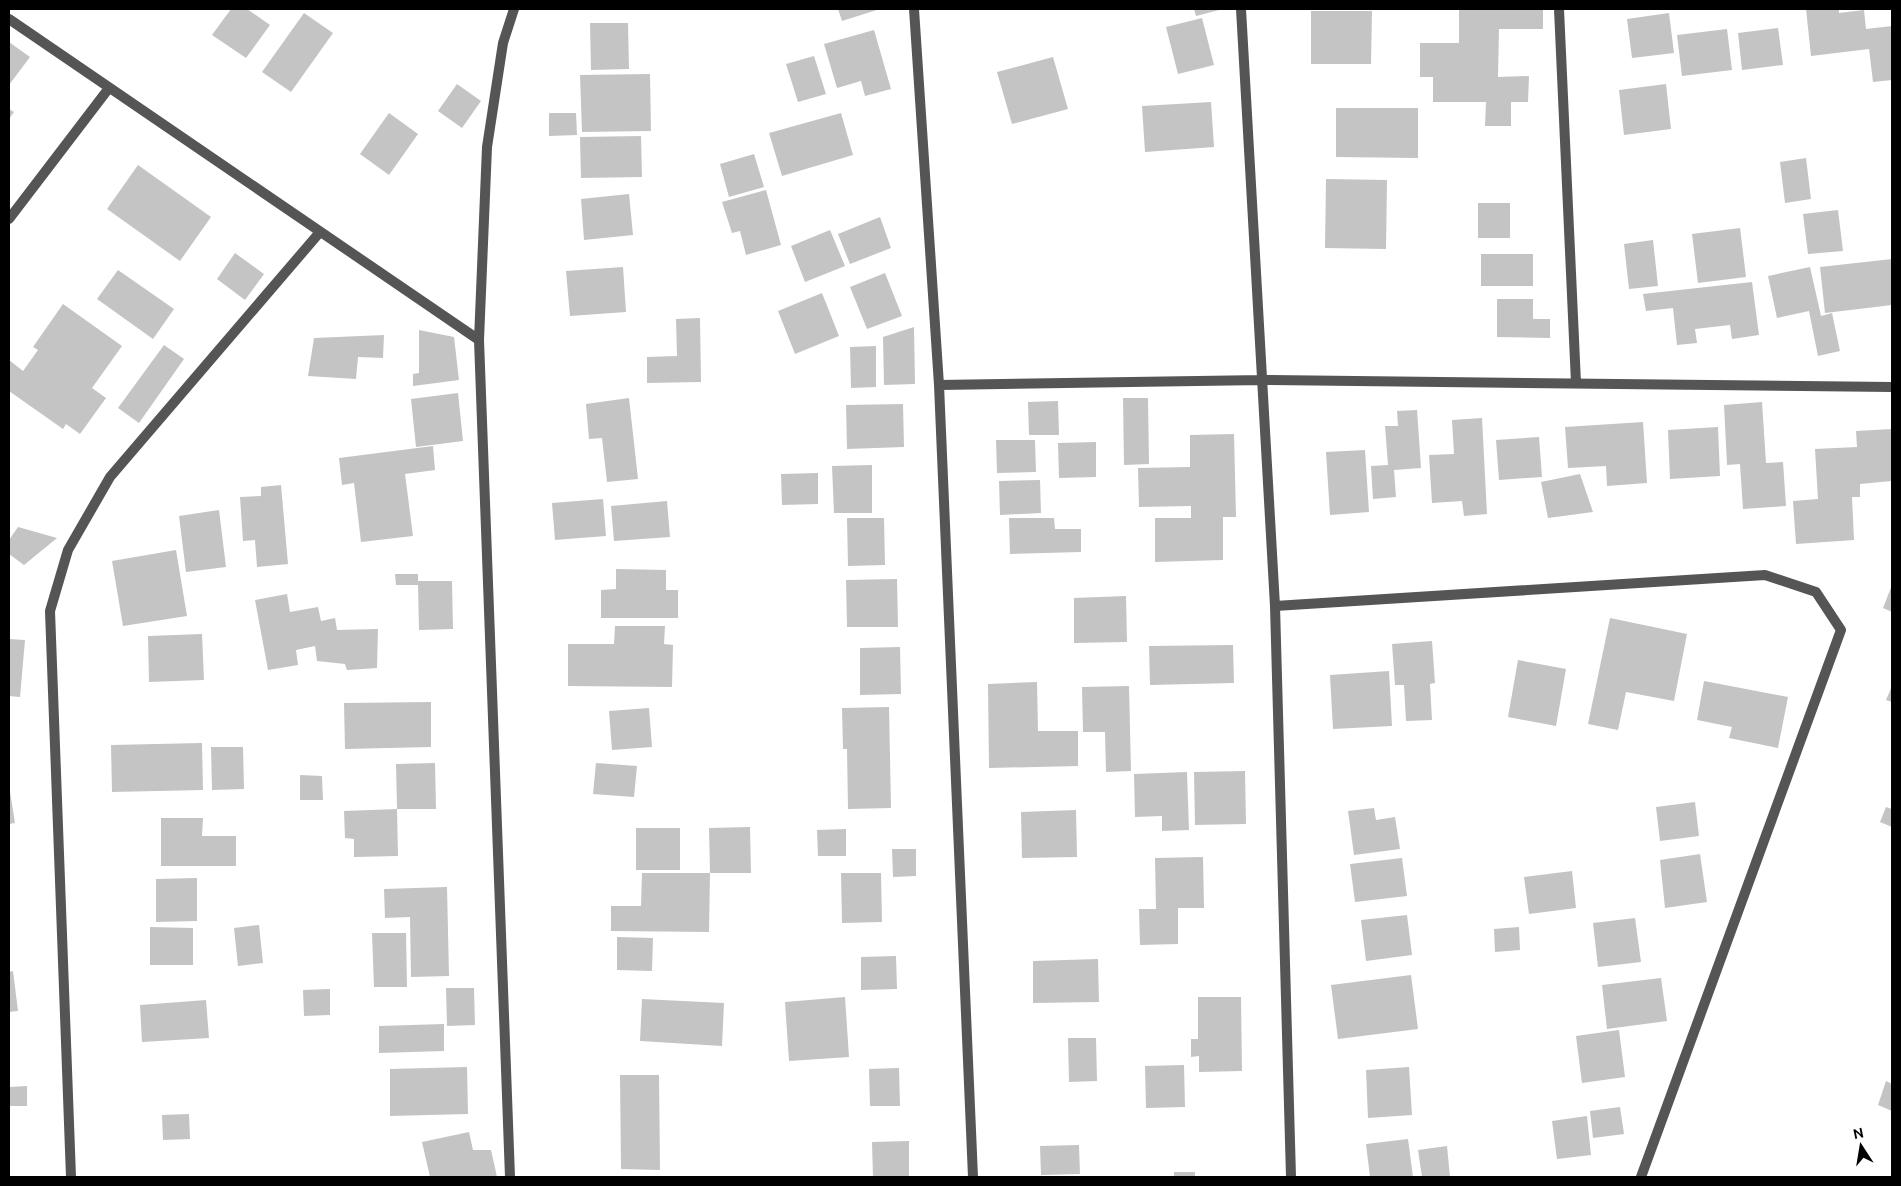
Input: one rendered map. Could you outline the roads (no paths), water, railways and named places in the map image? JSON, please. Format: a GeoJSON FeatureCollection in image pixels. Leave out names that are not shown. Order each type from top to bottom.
{"type":"FeatureCollection","features":[{"type":"Feature","properties":{"kind":"street"},"geometry":{"type":"LineString","coordinates":[[510,1177],[478,340],[487,147],[503,42],[514,9]]}},
{"type":"Feature","properties":{"kind":"street"},"geometry":{"type":"LineString","coordinates":[[914,9],[939,385],[973,1177]]}},
{"type":"Feature","properties":{"kind":"street"},"geometry":{"type":"LineString","coordinates":[[1241,9],[1275,606],[1291,1177]]}},
{"type":"Feature","properties":{"kind":"street"},"geometry":{"type":"LineString","coordinates":[[1559,9],[1576,383]]}},
{"type":"Feature","properties":{"kind":"street"},"geometry":{"type":"LineString","coordinates":[[9,19],[478,340]]}},
{"type":"Feature","properties":{"kind":"street"},"geometry":{"type":"LineString","coordinates":[[9,220],[109,88]]}},
{"type":"Feature","properties":{"kind":"street"},"geometry":{"type":"LineString","coordinates":[[71,1177],[50,611],[68,550],[110,477],[320,232]]}},
{"type":"Feature","properties":{"kind":"street"},"geometry":{"type":"LineString","coordinates":[[939,385],[1263,380],[1892,387]]}},
{"type":"Feature","properties":{"kind":"street"},"geometry":{"type":"LineString","coordinates":[[1275,606],[1765,575],[1816,592],[1840,630],[1641,1177]]}}]}
